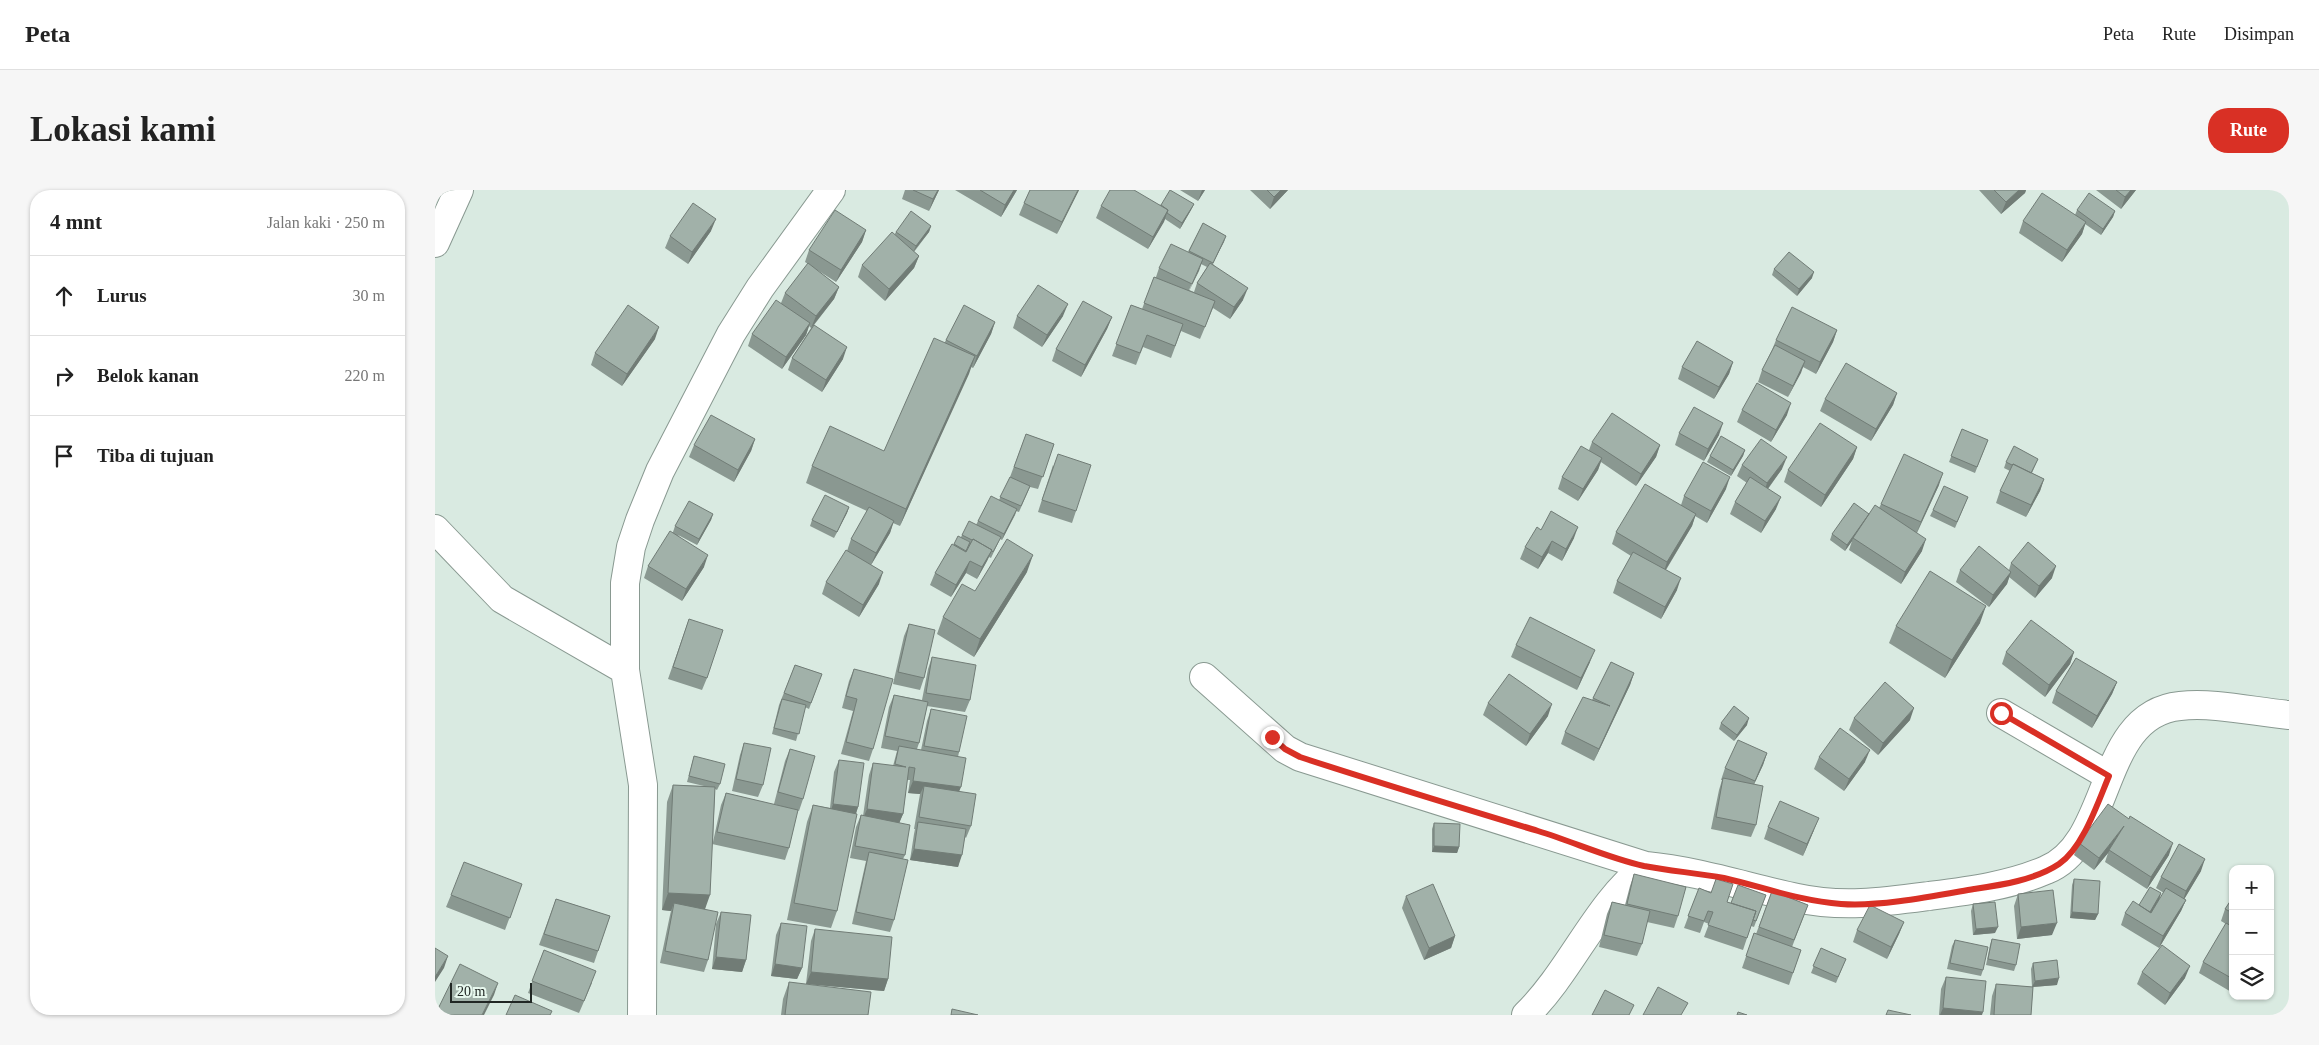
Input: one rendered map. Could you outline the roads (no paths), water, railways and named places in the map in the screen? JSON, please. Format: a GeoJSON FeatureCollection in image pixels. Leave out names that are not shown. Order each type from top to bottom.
{"type":"FeatureCollection","features":[{"type":"Feature","properties":{"kind":"street"},"geometry":{"type":"LineString","coordinates":[[435,243],[459,190]]}},
{"type":"Feature","properties":{"kind":"street"},"geometry":{"type":"LineString","coordinates":[[642,1015],[643,785],[625,670],[625,583],[640,520],[660,471],[731,334],[760,288],[831,190]]}},
{"type":"Feature","properties":{"kind":"street"},"geometry":{"type":"LineString","coordinates":[[435,529],[503,599],[625,670]]}},
{"type":"Feature","properties":{"kind":"street"},"geometry":{"type":"LineString","coordinates":[[1204,677],[1285,749],[1300,757],[1646,866],[1690,872],[1798,898],[1842,904],[1869,904],[2003,884],[2046,871],[2060,864],[2069,855],[2092,817],[2109,776],[2134,730],[2146,718],[2162,710],[2195,705],[2289,715]]}},
{"type":"Feature","properties":{"kind":"street"},"geometry":{"type":"LineString","coordinates":[[2001,713],[2109,776]]}},
{"type":"Feature","properties":{"kind":"street"},"geometry":{"type":"LineString","coordinates":[[1526,1015],[1563,972],[1612,898],[1646,866]]}}]}
